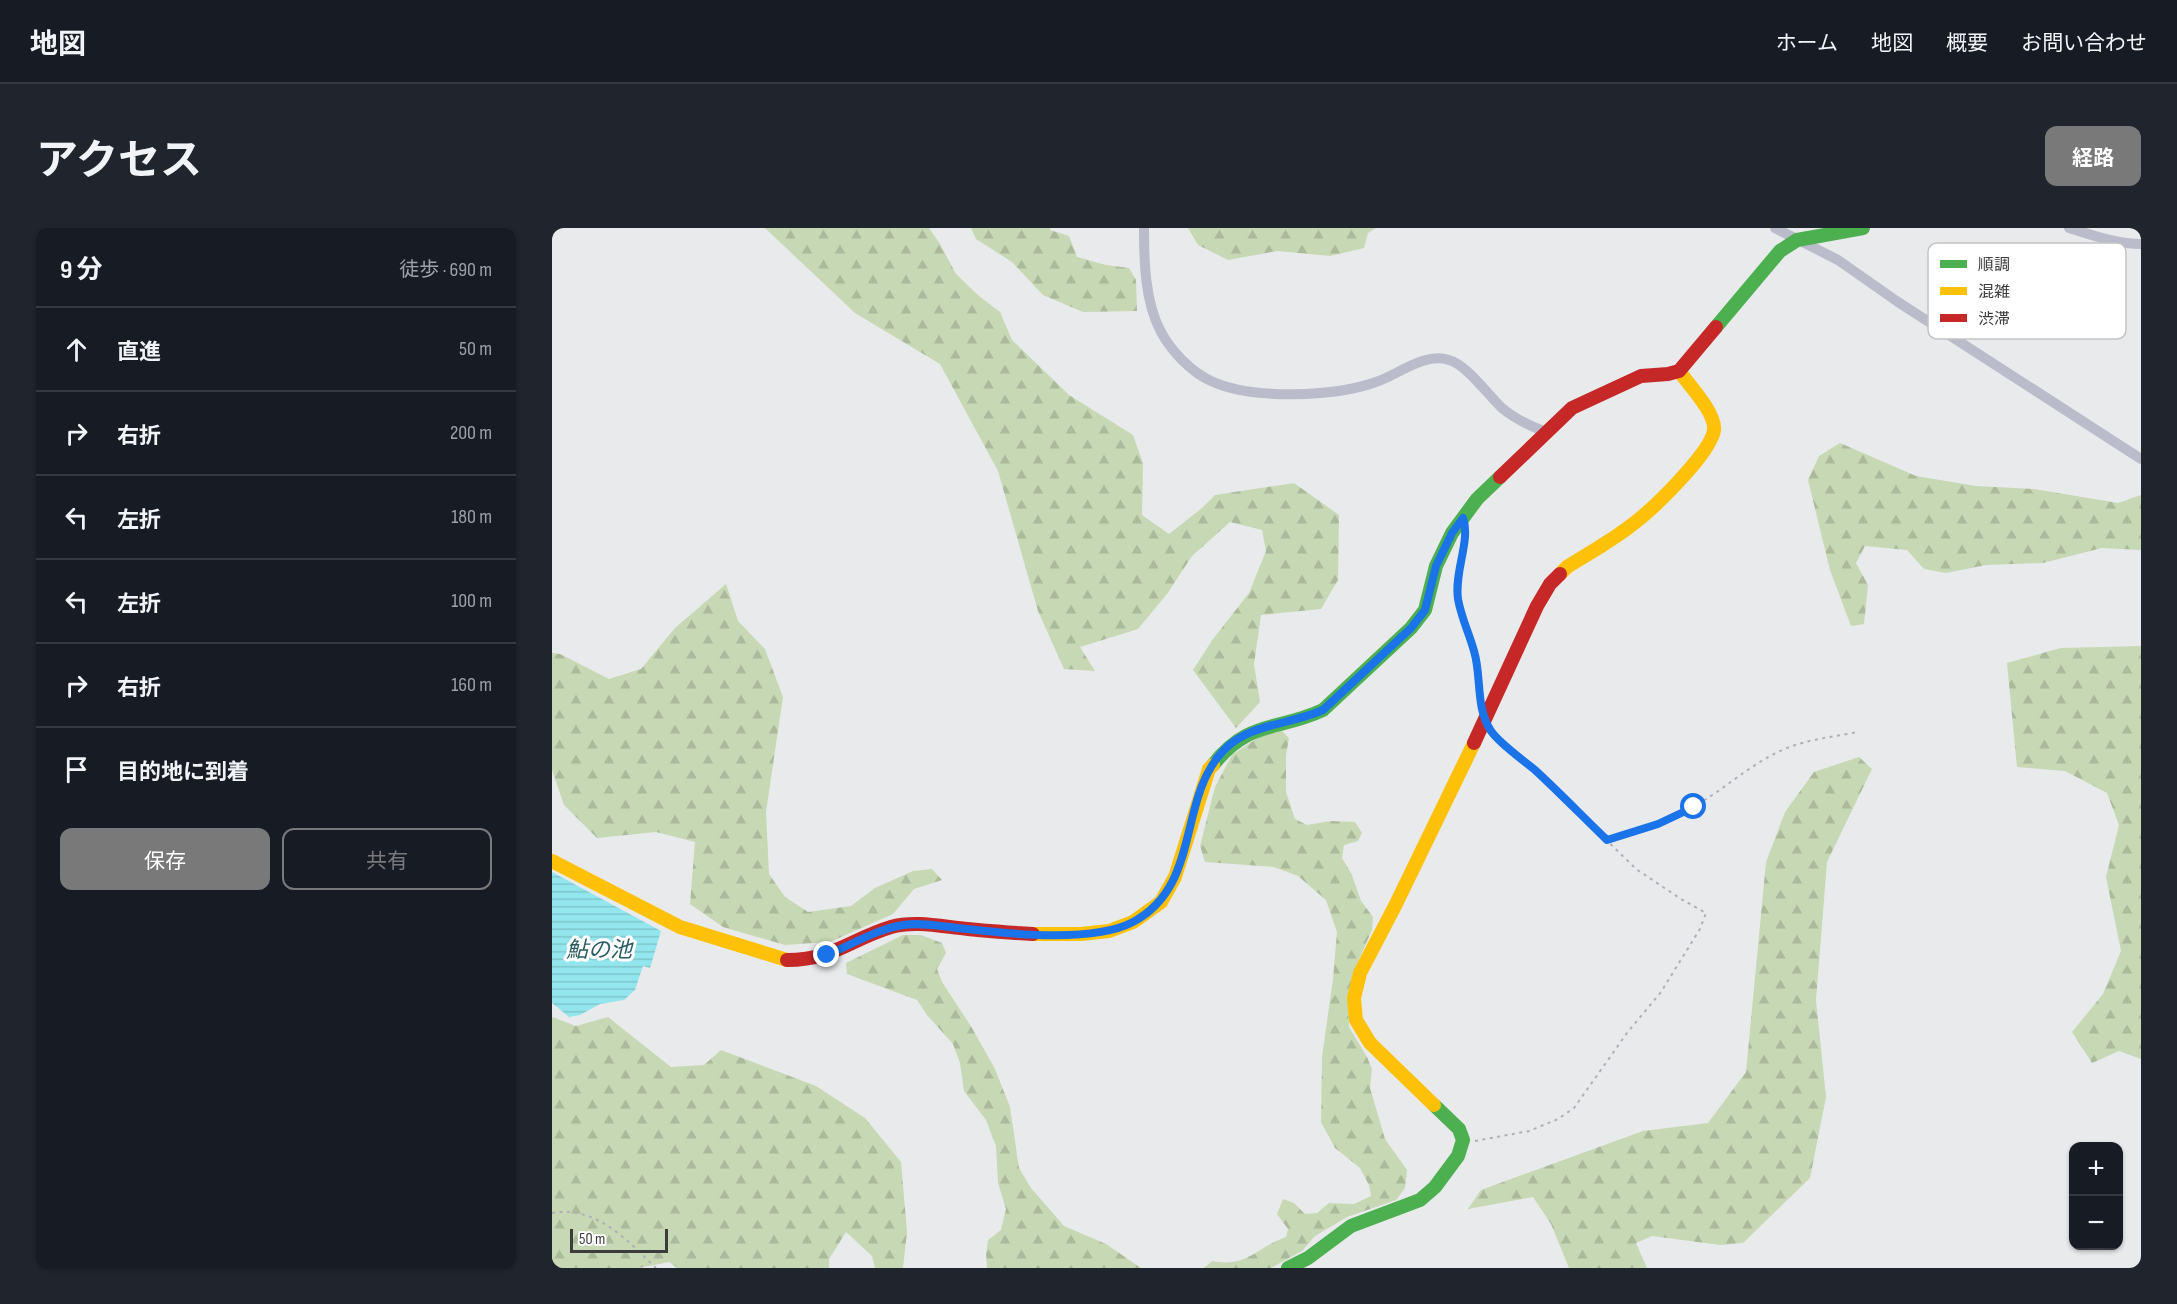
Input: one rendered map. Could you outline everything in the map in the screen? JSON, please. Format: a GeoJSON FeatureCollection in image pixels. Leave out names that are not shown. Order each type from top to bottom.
{"type":"FeatureCollection","features":[{"type":"Feature","properties":{"kind":"street"},"geometry":{"type":"LineString","coordinates":[[1144,228],[1151,307],[1160,332],[1174,351],[1193,369],[1211,381],[1237,389],[1269,394],[1305,395],[1375,383],[1425,360],[1449,360],[1462,368],[1503,409],[1523,422],[1546,432]]}},
{"type":"Feature","properties":{"kind":"street"},"geometry":{"type":"LineString","coordinates":[[1775,228],[1838,260],[1928,321]]}},
{"type":"Feature","properties":{"kind":"street"},"geometry":{"type":"LineString","coordinates":[[552,861],[680,927],[783,960],[805,960],[827,955],[891,927],[905,925],[995,932],[1081,934],[1110,932],[1133,922],[1161,902],[1175,877],[1209,768],[1224,750],[1244,735],[1323,710],[1411,628],[1425,610],[1436,566],[1452,533],[1477,499],[1546,432],[1572,408],[1590,398],[1641,376],[1679,371],[1780,251],[1797,240],[1863,228]]}},
{"type":"Feature","properties":{"kind":"street"},"geometry":{"type":"LineString","coordinates":[[2069,228],[2107,239],[2141,244]]}},
{"type":"Feature","properties":{"kind":"street"},"geometry":{"type":"LineString","coordinates":[[1955,339],[2141,459]]}},
{"type":"Feature","properties":{"kind":"street"},"geometry":{"type":"LineString","coordinates":[[1288,1268],[1308,1258],[1351,1226],[1420,1200],[1435,1187],[1458,1156],[1463,1140],[1459,1129],[1370,1043],[1356,1020],[1353,998],[1360,973],[1396,904],[1537,606],[1550,584],[1567,567],[1634,524],[1691,469],[1709,444],[1714,429],[1711,415],[1679,371]]}},
{"type":"Feature","properties":{"kind":"path"},"geometry":{"type":"LineString","coordinates":[[1463,518],[1466,526],[1457,580],[1458,597],[1463,621],[1475,653],[1480,697]]}},
{"type":"Feature","properties":{"kind":"path"},"geometry":{"type":"LineString","coordinates":[[1463,1140],[1479,1141],[1529,1131],[1558,1119],[1574,1108],[1626,1033],[1661,992],[1700,929],[1706,913],[1636,869],[1492,732],[1485,720]]}},
{"type":"Feature","properties":{"kind":"path"},"geometry":{"type":"LineString","coordinates":[[1607,840],[1658,824],[1694,807],[1779,751],[1811,741],[1858,732]]}},
{"type":"Feature","properties":{"kind":"path"},"geometry":{"type":"LineString","coordinates":[[552,1213],[587,1215],[613,1227],[656,1268]]}},
{"type":"Feature","properties":{"kind":"green space"},"geometry":{"type":"Polygon","coordinates":[[[765,228],[929,228],[956,274],[1000,312],[1012,340],[1069,395],[1133,435],[1143,463],[1142,515],[1169,534],[1215,495],[1294,483],[1339,515],[1338,580],[1321,609],[1261,615],[1254,664],[1260,702],[1236,728],[1193,670],[1213,639],[1249,593],[1266,551],[1262,530],[1230,522],[1192,556],[1167,594],[1138,629],[1080,647],[1095,671],[1064,669],[1038,611],[998,471],[940,364],[855,313],[765,228]]]}},
{"type":"Feature","properties":{"kind":"green space"},"geometry":{"type":"Polygon","coordinates":[[[971,228],[1050,228],[1050,230],[1069,236],[1077,257],[1106,265],[1129,268],[1136,280],[1137,311],[1083,312],[1043,295],[1012,262],[976,239],[971,228]]]}},
{"type":"Feature","properties":{"kind":"green space"},"geometry":{"type":"Polygon","coordinates":[[[1188,228],[1376,228],[1368,233],[1364,248],[1330,256],[1277,251],[1228,260],[1198,245],[1188,228]]]}},
{"type":"Feature","properties":{"kind":"green space"},"geometry":{"type":"Polygon","coordinates":[[[1840,443],[1916,476],[1976,486],[2034,489],[2118,503],[2141,495],[2141,550],[2102,548],[2043,563],[1986,565],[1946,573],[1924,569],[1907,550],[1865,546],[1856,563],[1868,585],[1864,624],[1851,626],[1830,570],[1808,480],[1819,456],[1840,443]]]}},
{"type":"Feature","properties":{"kind":"green space"},"geometry":{"type":"Polygon","coordinates":[[[726,584],[738,621],[765,649],[783,697],[766,812],[769,874],[785,897],[808,912],[851,906],[875,888],[913,871],[932,869],[942,880],[914,889],[893,914],[830,942],[785,945],[723,927],[690,904],[695,842],[656,832],[597,838],[564,805],[552,770],[552,653],[560,654],[609,679],[641,669],[675,628],[726,584]]]}},
{"type":"Feature","properties":{"kind":"green space"},"geometry":{"type":"Polygon","coordinates":[[[2141,646],[2141,1059],[2119,1051],[2092,1063],[2072,1032],[2103,994],[2121,951],[2106,877],[2119,825],[2107,793],[2065,771],[2017,767],[2007,663],[2061,648],[2141,646]]]}},
{"type":"Feature","properties":{"kind":"green space"},"geometry":{"type":"Polygon","coordinates":[[[1282,731],[1289,738],[1286,755],[1286,792],[1295,819],[1307,825],[1331,821],[1355,822],[1362,833],[1358,841],[1344,845],[1342,858],[1352,875],[1361,901],[1373,917],[1372,930],[1356,966],[1348,994],[1349,1027],[1372,1069],[1370,1088],[1385,1139],[1407,1170],[1405,1188],[1396,1200],[1347,1217],[1315,1236],[1302,1251],[1271,1268],[1204,1268],[1212,1261],[1234,1262],[1243,1259],[1286,1237],[1288,1229],[1277,1214],[1283,1199],[1294,1203],[1305,1214],[1317,1213],[1329,1203],[1354,1204],[1371,1196],[1369,1185],[1360,1168],[1335,1148],[1321,1122],[1322,1057],[1337,932],[1326,900],[1298,876],[1274,867],[1205,862],[1200,846],[1215,787],[1232,755],[1259,737],[1282,731]]]}},
{"type":"Feature","properties":{"kind":"green space"},"geometry":{"type":"Polygon","coordinates":[[[1859,757],[1872,769],[1827,862],[1816,1000],[1826,1097],[1810,1178],[1743,1243],[1720,1245],[1652,1236],[1636,1243],[1647,1268],[1569,1268],[1551,1224],[1533,1197],[1468,1209],[1481,1190],[1643,1131],[1708,1123],[1746,1072],[1766,862],[1785,812],[1814,772],[1859,757]]]}},
{"type":"Feature","properties":{"kind":"green space"},"geometry":{"type":"Polygon","coordinates":[[[903,935],[921,935],[942,943],[946,953],[937,969],[942,982],[995,1069],[1010,1107],[1019,1168],[1031,1188],[1064,1226],[1106,1244],[1141,1268],[987,1268],[988,1240],[1001,1230],[1006,1209],[998,1183],[996,1146],[986,1120],[964,1091],[960,1063],[953,1044],[917,1000],[847,974],[846,963],[903,935]]]}},
{"type":"Feature","properties":{"kind":"green space"},"geometry":{"type":"Polygon","coordinates":[[[552,1017],[576,1026],[608,1017],[671,1067],[704,1065],[721,1050],[816,1086],[865,1118],[901,1162],[907,1232],[903,1268],[875,1268],[872,1256],[846,1232],[829,1259],[829,1268],[677,1268],[669,1262],[639,1268],[552,1268],[552,1017]]]}},
{"type":"Feature","properties":{"kind":"water","name":"鮎の池"},"geometry":{"type":"Polygon","coordinates":[[[552,872],[661,931],[650,968],[643,966],[635,990],[624,1000],[600,1004],[580,1015],[569,1017],[552,1003],[552,872]]]}},
{"type":"Feature","properties":{"kind":"traffic: fast"},"geometry":{"type":"LineString","coordinates":[[1716,327],[1780,251],[1797,240],[1863,228]]}},
{"type":"Feature","properties":{"kind":"traffic: fast"},"geometry":{"type":"LineString","coordinates":[[1213,765],[1239,740],[1251,733],[1323,710],[1411,628],[1425,610],[1436,566],[1452,533],[1477,499],[1500,477]]}},
{"type":"Feature","properties":{"kind":"traffic: fast"},"geometry":{"type":"LineString","coordinates":[[1288,1268],[1308,1258],[1351,1226],[1420,1200],[1435,1187],[1458,1156],[1463,1140],[1459,1129],[1434,1105]]}},
{"type":"Feature","properties":{"kind":"traffic: slow"},"geometry":{"type":"LineString","coordinates":[[1560,574],[1642,517],[1667,494],[1703,452],[1714,430],[1711,416],[1679,371]]}},
{"type":"Feature","properties":{"kind":"traffic: slow"},"geometry":{"type":"LineString","coordinates":[[1434,1105],[1370,1043],[1356,1020],[1354,998],[1360,973],[1474,743]]}},
{"type":"Feature","properties":{"kind":"traffic: slow"},"geometry":{"type":"LineString","coordinates":[[1033,934],[1081,934],[1109,931],[1133,922],[1161,902],[1175,877],[1209,769],[1213,765]]}},
{"type":"Feature","properties":{"kind":"traffic: slow"},"geometry":{"type":"LineString","coordinates":[[552,861],[680,927],[787,960]]}},
{"type":"Feature","properties":{"kind":"traffic: jam"},"geometry":{"type":"LineString","coordinates":[[1500,477],[1572,408],[1641,376],[1679,371],[1716,327]]}},
{"type":"Feature","properties":{"kind":"traffic: jam"},"geometry":{"type":"LineString","coordinates":[[1474,743],[1537,606],[1550,584],[1560,574]]}},
{"type":"Feature","properties":{"kind":"traffic: jam"},"geometry":{"type":"LineString","coordinates":[[787,960],[817,957],[830,953],[877,932],[900,925],[930,925],[1033,934]]}},
{"type":"Feature","properties":{"kind":"route"},"geometry":{"type":"LineString","coordinates":[[827,955],[891,927],[905,925],[995,932],[1081,934],[1110,932],[1133,922],[1161,902],[1175,877],[1209,768],[1224,750],[1244,735],[1323,710],[1411,628],[1425,610],[1436,566],[1452,533],[1463,518],[1466,526],[1457,580],[1458,597],[1463,621],[1475,653],[1485,720],[1492,732],[1607,840],[1658,824],[1694,807]]}}]}
